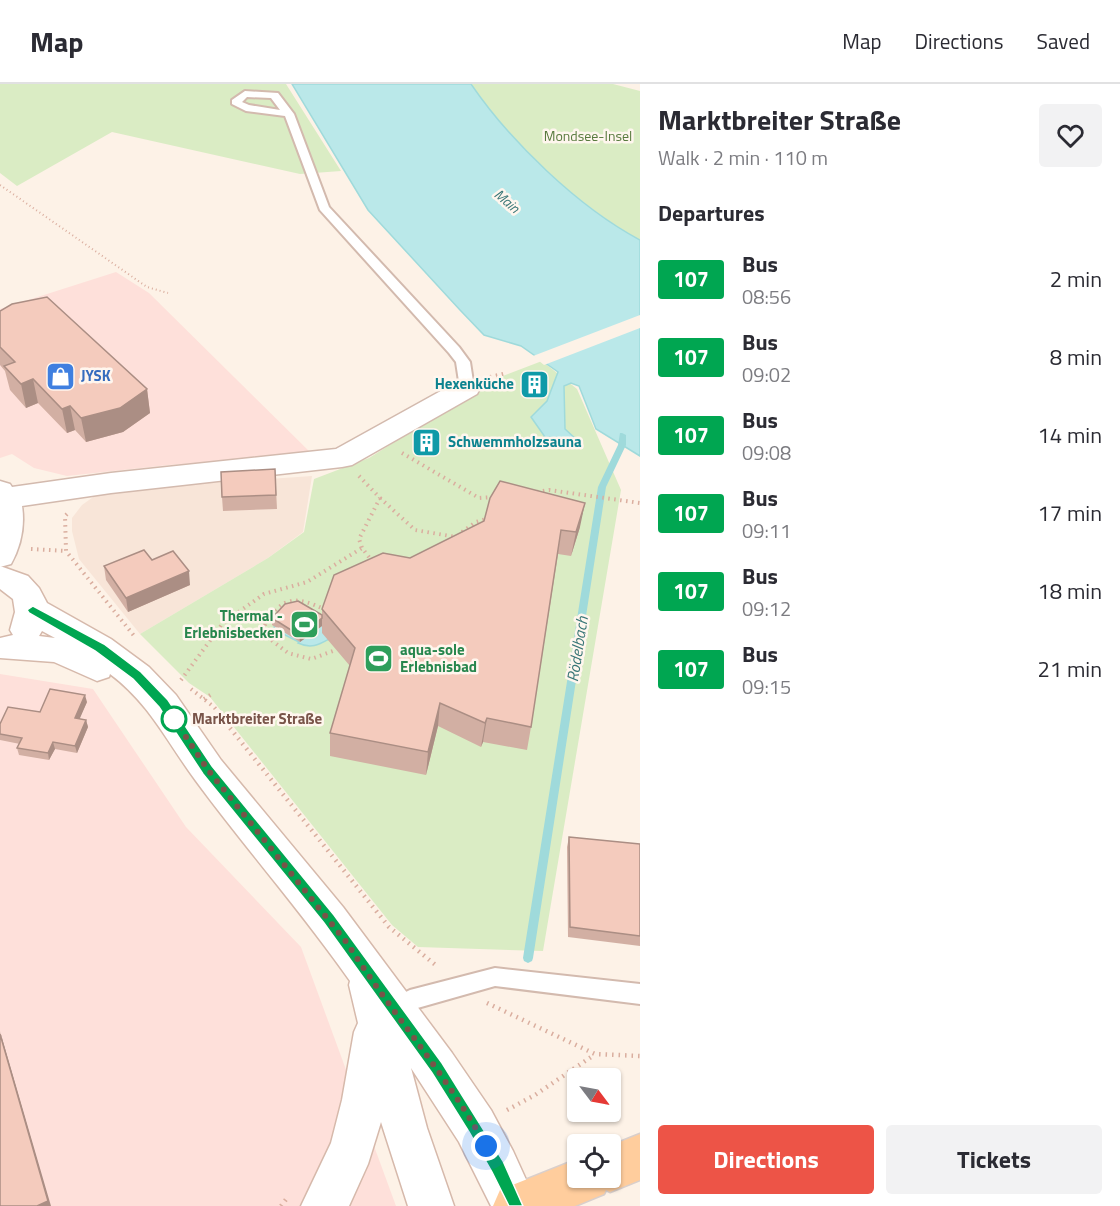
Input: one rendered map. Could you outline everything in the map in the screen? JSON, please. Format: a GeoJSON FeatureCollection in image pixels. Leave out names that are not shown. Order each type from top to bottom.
{"type":"FeatureCollection","features":[{"type":"Feature","properties":{"kind":"main road"},"geometry":{"type":"LineString","coordinates":[[0,556],[8,524],[3,494],[342,458],[467,388]]}},
{"type":"Feature","properties":{"kind":"main road"},"geometry":{"type":"LineString","coordinates":[[0,577],[16,583],[25,591],[31,600],[33,610],[26,630],[4,650]]}},
{"type":"Feature","properties":{"kind":"main road"},"geometry":{"type":"LineString","coordinates":[[33,610],[99,648],[137,675],[172,686],[208,770]]}},
{"type":"Feature","properties":{"kind":"main road"},"geometry":{"type":"LineString","coordinates":[[4,650],[33,647],[58,650],[77,656],[108,677],[208,770],[329,919],[366,972],[385,1012],[407,1137],[431,1206]]}},
{"type":"Feature","properties":{"kind":"main road"},"geometry":{"type":"LineString","coordinates":[[324,1206],[343,1171],[363,1111],[385,1012]]}},
{"type":"Feature","properties":{"kind":"main road"},"geometry":{"type":"LineString","coordinates":[[385,1012],[437,1068],[475,1126],[515,1206],[567,1186]]}},
{"type":"Feature","properties":{"kind":"main road"},"geometry":{"type":"LineString","coordinates":[[621,1165],[640,1157]]}},
{"type":"Feature","properties":{"kind":"lane"},"geometry":{"type":"LineString","coordinates":[[289,114],[324,208],[454,350],[463,362],[467,388]]}},
{"type":"Feature","properties":{"kind":"lane"},"geometry":{"type":"LineString","coordinates":[[385,1012],[410,1000],[495,977],[640,994]]}},
{"type":"Feature","properties":{"kind":"path"},"geometry":{"type":"LineString","coordinates":[[0,185],[147,287],[168,292]]}},
{"type":"Feature","properties":{"kind":"path"},"geometry":{"type":"LineString","coordinates":[[379,438],[479,498],[501,496]]}},
{"type":"Feature","properties":{"kind":"path"},"geometry":{"type":"LineString","coordinates":[[342,458],[415,530],[455,538],[476,522],[494,516]]}},
{"type":"Feature","properties":{"kind":"path"},"geometry":{"type":"LineString","coordinates":[[95,485],[65,516],[66,551],[141,642]]}},
{"type":"Feature","properties":{"kind":"path"},"geometry":{"type":"LineString","coordinates":[[531,493],[549,490],[640,503]]}},
{"type":"Feature","properties":{"kind":"path"},"geometry":{"type":"LineString","coordinates":[[377,567],[362,548],[359,539],[380,498]]}},
{"type":"Feature","properties":{"kind":"path"},"geometry":{"type":"LineString","coordinates":[[476,522],[483,529]]}},
{"type":"Feature","properties":{"kind":"path"},"geometry":{"type":"LineString","coordinates":[[455,538],[455,545]]}},
{"type":"Feature","properties":{"kind":"path"},"geometry":{"type":"LineString","coordinates":[[362,548],[307,582],[264,594],[223,623],[172,686],[204,699],[214,706],[389,927],[460,987],[470,994],[595,1054],[640,1056]]}},
{"type":"Feature","properties":{"kind":"path"},"geometry":{"type":"LineString","coordinates":[[326,609],[301,598],[285,601],[273,611],[265,625],[270,639],[288,653],[311,659],[336,650]]}},
{"type":"Feature","properties":{"kind":"path"},"geometry":{"type":"LineString","coordinates":[[204,699],[212,694]]}},
{"type":"Feature","properties":{"kind":"shaded area"},"geometry":{"type":"Polygon","coordinates":[[[116,272],[149,293],[313,455],[169,465],[67,476],[34,468],[12,454],[0,458],[0,309],[116,272]]]}},
{"type":"Feature","properties":{"kind":"shaded area"},"geometry":{"type":"Polygon","coordinates":[[[312,476],[303,532],[268,558],[140,634],[79,559],[72,531],[72,518],[82,505],[96,495],[118,489],[312,476]]]}},
{"type":"Feature","properties":{"kind":"shaded area"},"geometry":{"type":"Polygon","coordinates":[[[0,674],[93,689],[186,827],[301,947],[396,1206],[0,1206],[0,674]]]}},
{"type":"Feature","properties":{"kind":"green space"},"geometry":{"type":"Polygon","coordinates":[[[0,84],[286,84],[341,171],[300,174],[112,132],[17,186],[0,173],[0,84]]]}},
{"type":"Feature","properties":{"kind":"green space","name":"Mondsee-Insel"},"geometry":{"type":"Polygon","coordinates":[[[471,84],[613,84],[640,91],[640,240],[593,210],[547,171],[505,128],[471,84]]]}},
{"type":"Feature","properties":{"kind":"green space","name":"aqua-sole Erlebnisbad"},"geometry":{"type":"Polygon","coordinates":[[[542,361],[577,389],[621,490],[543,951],[418,947],[392,925],[210,697],[189,683],[140,634],[268,558],[304,532],[314,479],[369,458],[495,379],[542,361]]]}},
{"type":"Feature","properties":{"kind":"water","name":"Main"},"geometry":{"type":"Polygon","coordinates":[[[292,84],[471,84],[505,128],[547,171],[593,210],[640,240],[640,456],[596,429],[579,386],[571,383],[564,386],[565,429],[578,441],[545,437],[531,417],[547,401],[558,372],[521,346],[484,335],[460,310],[368,210],[292,84]]]}},
{"type":"Feature","properties":{"kind":"water","name":"Thermal - Erlebnisbecken"},"geometry":{"type":"Polygon","coordinates":[[[283,607],[327,616],[339,634],[314,646],[298,643],[275,630],[272,618],[283,607]]]}},
{"type":"Feature","properties":{"kind":"pier"},"geometry":{"type":"Polygon","coordinates":[[[640,315],[640,328],[544,365],[533,356],[640,315]]]}},
{"type":"Feature","properties":{"kind":"building","name":"JYSK"},"geometry":{"type":"Polygon","coordinates":[[[47,297],[147,389],[120,408],[81,418],[70,406],[62,409],[33,379],[21,384],[4,366],[15,362],[0,347],[0,311],[12,304],[47,297]]]}},
{"type":"Feature","properties":{"kind":"building"},"geometry":{"type":"Polygon","coordinates":[[[275,469],[276,495],[222,497],[221,472],[275,469]]]}},
{"type":"Feature","properties":{"kind":"building"},"geometry":{"type":"Polygon","coordinates":[[[500,481],[585,503],[576,532],[561,530],[531,727],[487,718],[485,723],[440,703],[428,752],[330,733],[355,648],[322,609],[334,575],[383,553],[410,558],[484,521],[490,498],[500,481]]]}},
{"type":"Feature","properties":{"kind":"building"},"geometry":{"type":"Polygon","coordinates":[[[144,550],[152,560],[173,551],[189,571],[126,598],[104,566],[144,550]]]}},
{"type":"Feature","properties":{"kind":"building"},"geometry":{"type":"Polygon","coordinates":[[[298,601],[322,615],[322,618],[299,635],[272,618],[285,604],[298,601]]]}},
{"type":"Feature","properties":{"kind":"building"},"geometry":{"type":"Polygon","coordinates":[[[50,689],[85,695],[75,718],[86,720],[75,746],[53,742],[48,753],[17,748],[22,738],[0,734],[0,724],[8,707],[40,712],[50,689]]]}},
{"type":"Feature","properties":{"kind":"building"},"geometry":{"type":"Polygon","coordinates":[[[569,837],[640,844],[640,936],[570,927],[569,837]]]}},
{"type":"Feature","properties":{"kind":"building"},"geometry":{"type":"Polygon","coordinates":[[[0,1034],[48,1201],[37,1206],[0,1206],[0,1034]]]}},
{"type":"Feature","properties":{"kind":"waterway","name":"Rödelbach"},"geometry":{"type":"LineString","coordinates":[[528,958],[602,487],[622,445],[622,435]]}},
{"type":"Feature","properties":{"kind":"bus line","name":"107"},"geometry":{"type":"LineString","coordinates":[[33,610],[119,662],[137,675],[164,704],[208,770],[329,919],[437,1068],[475,1126],[515,1206]]}},
{"type":"Feature","properties":{"kind":"place","name":"JYSK"},"geometry":{"type":"Point","coordinates":[60,376]}},
{"type":"Feature","properties":{"kind":"place","name":"Hexenküche"},"geometry":{"type":"Point","coordinates":[535,384]}},
{"type":"Feature","properties":{"kind":"place","name":"Schwemmholzsauna"},"geometry":{"type":"Point","coordinates":[427,442]}},
{"type":"Feature","properties":{"kind":"place","name":"Thermal - Erlebnisbecken"},"geometry":{"type":"Point","coordinates":[304,625]}},
{"type":"Feature","properties":{"kind":"place","name":"aqua-sole Erlebnisbad"},"geometry":{"type":"Point","coordinates":[379,659]}},
{"type":"Feature","properties":{"kind":"place","name":"Marktbreiter Straße"},"geometry":{"type":"Point","coordinates":[174,719]}},
{"type":"Feature","properties":{"kind":"route"},"geometry":{"type":"LineString","coordinates":[[174,719],[208,770],[347,943],[437,1068],[486,1146]]}}]}
